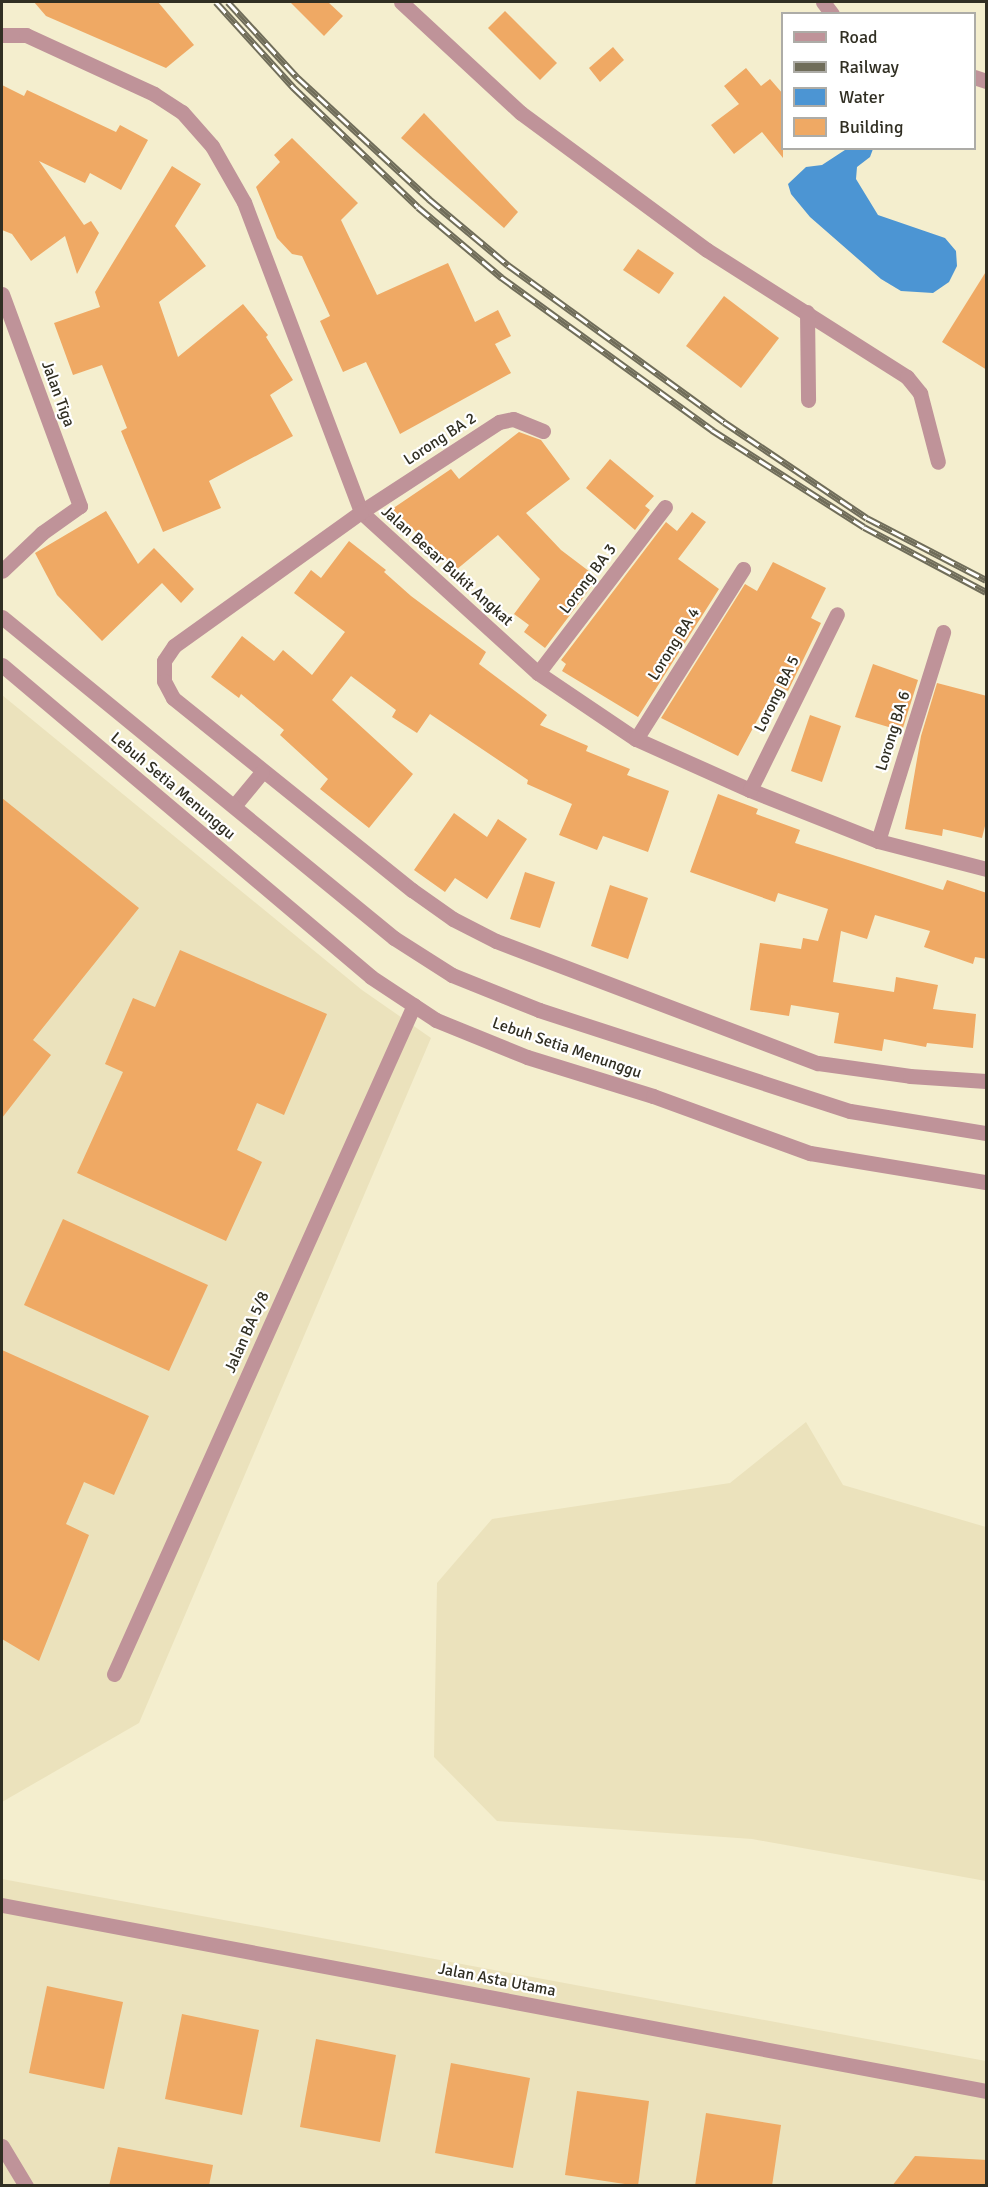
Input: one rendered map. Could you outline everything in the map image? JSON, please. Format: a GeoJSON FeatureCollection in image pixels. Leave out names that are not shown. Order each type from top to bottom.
{"type":"FeatureCollection","features":[{"type":"Feature","properties":{"kind":"street"},"geometry":{"type":"LineString","coordinates":[[401,2],[521,113],[707,250],[907,377],[920,393],[938,462]]}},
{"type":"Feature","properties":{"kind":"street","name":"Jalan Besar Bukit Angkat"},"geometry":{"type":"LineString","coordinates":[[2,35],[26,35],[154,94],[182,112],[212,146],[244,202],[361,512],[538,673],[636,739],[750,790],[878,841],[987,868]]}},
{"type":"Feature","properties":{"kind":"street","name":"Jalan Tiga"},"geometry":{"type":"LineString","coordinates":[[2,294],[80,506],[42,533],[2,571]]}},
{"type":"Feature","properties":{"kind":"street"},"geometry":{"type":"LineString","coordinates":[[807,312],[808,400]]}},
{"type":"Feature","properties":{"kind":"street","name":"Lorong BA 2"},"geometry":{"type":"LineString","coordinates":[[543,431],[513,419],[499,422],[361,512],[174,646],[164,661],[164,681],[173,698],[261,772],[412,890],[453,919],[496,941],[818,1063],[910,1076],[987,1081]]}},
{"type":"Feature","properties":{"kind":"street","name":"Lorong BA 3"},"geometry":{"type":"LineString","coordinates":[[538,673],[665,507]]}},
{"type":"Feature","properties":{"kind":"street","name":"Lorong BA 4"},"geometry":{"type":"LineString","coordinates":[[636,739],[743,569]]}},
{"type":"Feature","properties":{"kind":"street","name":"Lorong BA 5"},"geometry":{"type":"LineString","coordinates":[[750,790],[837,614]]}},
{"type":"Feature","properties":{"kind":"street","name":"Lebuh Setia Menunggu"},"geometry":{"type":"LineString","coordinates":[[2,618],[394,938],[452,975],[539,1010],[850,1111],[987,1133]]}},
{"type":"Feature","properties":{"kind":"street","name":"Lorong BA 6"},"geometry":{"type":"LineString","coordinates":[[878,841],[943,632]]}},
{"type":"Feature","properties":{"kind":"street","name":"Lebuh Setia Menunggu"},"geometry":{"type":"LineString","coordinates":[[2,665],[371,976],[436,1020],[527,1057],[653,1096],[810,1153],[987,1182]]}},
{"type":"Feature","properties":{"kind":"street"},"geometry":{"type":"LineString","coordinates":[[234,806],[261,772]]}},
{"type":"Feature","properties":{"kind":"street","name":"Jalan BA 5/8"},"geometry":{"type":"LineString","coordinates":[[114,1674],[414,1005]]}},
{"type":"Feature","properties":{"kind":"street","name":"Jalan Asta Utama"},"geometry":{"type":"LineString","coordinates":[[2,1905],[987,2091]]}},
{"type":"Feature","properties":{"kind":"street"},"geometry":{"type":"LineString","coordinates":[[2,2146],[26,2186]]}},
{"type":"Feature","properties":{"kind":"shaded area"},"geometry":{"type":"Polygon","coordinates":[[[2,695],[362,990],[431,1038],[139,1723],[2,1802],[2,695]]]}},
{"type":"Feature","properties":{"kind":"shaded area"},"geometry":{"type":"Polygon","coordinates":[[[806,1422],[843,1485],[986,1527],[986,1881],[752,1839],[497,1821],[434,1757],[437,1583],[492,1519],[730,1483],[806,1422]]]}},
{"type":"Feature","properties":{"kind":"shaded area"},"geometry":{"type":"Polygon","coordinates":[[[2,1879],[986,2061],[986,2185],[2,2185],[2,1879]]]}},
{"type":"Feature","properties":{"kind":"water"},"geometry":{"type":"Polygon","coordinates":[[[845,150],[873,150],[870,157],[857,167],[856,179],[878,215],[945,238],[956,251],[957,266],[949,282],[933,293],[901,291],[881,279],[810,217],[791,194],[788,184],[806,167],[822,165],[845,150]]]}},
{"type":"Feature","properties":{"kind":"building"},"geometry":{"type":"Polygon","coordinates":[[[34,2],[158,2],[194,45],[166,68],[46,16],[34,2]]]}},
{"type":"Feature","properties":{"kind":"building"},"geometry":{"type":"Polygon","coordinates":[[[290,2],[328,2],[343,16],[324,36],[290,2]]]}},
{"type":"Feature","properties":{"kind":"building"},"geometry":{"type":"Polygon","coordinates":[[[505,11],[557,63],[540,80],[488,28],[505,11]]]}},
{"type":"Feature","properties":{"kind":"building"},"geometry":{"type":"Polygon","coordinates":[[[613,47],[624,60],[600,82],[589,68],[613,47]]]}},
{"type":"Feature","properties":{"kind":"building"},"geometry":{"type":"Polygon","coordinates":[[[746,68],[761,86],[770,79],[781,92],[783,158],[762,132],[734,154],[711,125],[739,104],[724,86],[746,68]]]}},
{"type":"Feature","properties":{"kind":"building"},"geometry":{"type":"Polygon","coordinates":[[[2,85],[24,96],[27,90],[116,132],[120,125],[148,140],[121,190],[90,173],[85,183],[39,161],[84,225],[91,221],[99,233],[77,274],[65,236],[31,261],[12,234],[2,230],[2,85]]]}},
{"type":"Feature","properties":{"kind":"building"},"geometry":{"type":"Polygon","coordinates":[[[424,113],[518,212],[504,228],[401,138],[424,113]]]}},
{"type":"Feature","properties":{"kind":"building"},"geometry":{"type":"Polygon","coordinates":[[[292,138],[358,203],[341,220],[377,295],[448,263],[475,322],[498,310],[511,336],[495,344],[511,373],[400,434],[366,362],[343,372],[320,321],[330,316],[302,256],[292,254],[277,238],[256,187],[280,162],[274,155],[292,138]]]}},
{"type":"Feature","properties":{"kind":"building"},"geometry":{"type":"Polygon","coordinates":[[[172,166],[201,184],[175,226],[206,266],[159,302],[178,357],[243,304],[268,335],[266,337],[293,380],[270,395],[293,436],[209,481],[221,508],[163,532],[121,431],[127,428],[102,365],[73,375],[54,323],[100,307],[95,292],[172,166]]]}},
{"type":"Feature","properties":{"kind":"building"},"geometry":{"type":"Polygon","coordinates":[[[638,249],[674,273],[659,294],[623,270],[638,249]]]}},
{"type":"Feature","properties":{"kind":"building"},"geometry":{"type":"Polygon","coordinates":[[[987,270],[987,370],[942,342],[987,270]]]}},
{"type":"Feature","properties":{"kind":"building"},"geometry":{"type":"Polygon","coordinates":[[[724,296],[779,338],[741,388],[686,346],[724,296]]]}},
{"type":"Feature","properties":{"kind":"building"},"geometry":{"type":"Polygon","coordinates":[[[519,432],[541,440],[570,479],[526,513],[561,550],[598,578],[545,648],[524,632],[529,625],[514,614],[540,579],[498,535],[456,570],[392,509],[451,469],[459,479],[519,432]]]}},
{"type":"Feature","properties":{"kind":"building"},"geometry":{"type":"Polygon","coordinates":[[[610,459],[654,496],[645,506],[650,510],[635,530],[586,488],[610,459]]]}},
{"type":"Feature","properties":{"kind":"building"},"geometry":{"type":"Polygon","coordinates":[[[106,511],[138,564],[154,548],[194,589],[181,603],[162,583],[102,641],[57,595],[35,553],[106,511]]]}},
{"type":"Feature","properties":{"kind":"building"},"geometry":{"type":"Polygon","coordinates":[[[692,512],[706,522],[678,559],[719,589],[638,717],[562,671],[566,664],[561,660],[666,522],[677,531],[692,512]]]}},
{"type":"Feature","properties":{"kind":"building"},"geometry":{"type":"Polygon","coordinates":[[[349,541],[386,570],[384,572],[411,596],[486,652],[479,664],[547,715],[540,725],[588,746],[586,751],[630,769],[627,775],[669,791],[648,852],[603,836],[597,850],[559,835],[572,804],[527,784],[528,780],[430,714],[417,733],[392,717],[396,710],[351,676],[332,700],[413,774],[369,828],[320,789],[328,779],[280,735],[284,730],[241,694],[239,698],[211,677],[242,636],[274,661],[283,650],[312,675],[345,632],[294,593],[311,570],[321,578],[349,541]]]}},
{"type":"Feature","properties":{"kind":"building"},"geometry":{"type":"Polygon","coordinates":[[[773,562],[826,588],[811,618],[821,623],[788,691],[776,685],[738,756],[661,718],[745,584],[757,591],[773,562]]]}},
{"type":"Feature","properties":{"kind":"building"},"geometry":{"type":"Polygon","coordinates":[[[873,664],[918,680],[902,731],[855,717],[873,664]]]}},
{"type":"Feature","properties":{"kind":"building"},"geometry":{"type":"Polygon","coordinates":[[[937,683],[987,696],[987,818],[982,838],[943,829],[942,836],[905,829],[921,736],[937,683]]]}},
{"type":"Feature","properties":{"kind":"building"},"geometry":{"type":"Polygon","coordinates":[[[810,715],[841,726],[822,782],[791,771],[810,715]]]}},
{"type":"Feature","properties":{"kind":"building"},"geometry":{"type":"Polygon","coordinates":[[[718,794],[758,809],[756,814],[800,830],[795,843],[943,890],[947,880],[987,893],[987,959],[975,957],[973,964],[924,947],[930,931],[875,915],[867,939],[841,931],[833,982],[894,992],[896,977],[938,985],[933,1009],[976,1014],[973,1048],[927,1043],[926,1047],[884,1039],[882,1051],[834,1043],[839,1013],[791,1005],[789,1016],[750,1010],[760,943],[801,949],[803,938],[818,941],[828,909],[778,893],[775,902],[690,872],[718,794]]]}},
{"type":"Feature","properties":{"kind":"building"},"geometry":{"type":"Polygon","coordinates":[[[2,798],[139,908],[33,1040],[51,1055],[2,1118],[2,798]]]}},
{"type":"Feature","properties":{"kind":"building"},"geometry":{"type":"Polygon","coordinates":[[[454,813],[487,837],[498,819],[527,839],[487,899],[455,878],[445,892],[414,870],[454,813]]]}},
{"type":"Feature","properties":{"kind":"building"},"geometry":{"type":"Polygon","coordinates":[[[525,872],[555,882],[540,928],[510,919],[525,872]]]}},
{"type":"Feature","properties":{"kind":"building"},"geometry":{"type":"Polygon","coordinates":[[[610,885],[648,898],[628,959],[591,946],[610,885]]]}},
{"type":"Feature","properties":{"kind":"building"},"geometry":{"type":"Polygon","coordinates":[[[180,950],[327,1014],[284,1115],[257,1103],[237,1150],[262,1162],[226,1241],[77,1173],[123,1072],[105,1064],[133,998],[155,1007],[180,950]]]}},
{"type":"Feature","properties":{"kind":"building"},"geometry":{"type":"Polygon","coordinates":[[[63,1219],[208,1285],[169,1371],[24,1305],[63,1219]]]}},
{"type":"Feature","properties":{"kind":"building"},"geometry":{"type":"Polygon","coordinates":[[[2,1350],[149,1416],[114,1495],[84,1482],[66,1524],[89,1535],[39,1661],[2,1639],[2,1350]]]}},
{"type":"Feature","properties":{"kind":"building"},"geometry":{"type":"Polygon","coordinates":[[[47,1986],[123,2002],[104,2089],[29,2073],[47,1986]]]}},
{"type":"Feature","properties":{"kind":"building"},"geometry":{"type":"Polygon","coordinates":[[[182,2014],[259,2030],[242,2115],[165,2099],[182,2014]]]}},
{"type":"Feature","properties":{"kind":"building"},"geometry":{"type":"Polygon","coordinates":[[[316,2039],[396,2055],[380,2142],[300,2127],[316,2039]]]}},
{"type":"Feature","properties":{"kind":"building"},"geometry":{"type":"Polygon","coordinates":[[[451,2063],[530,2078],[513,2168],[435,2153],[451,2063]]]}},
{"type":"Feature","properties":{"kind":"building"},"geometry":{"type":"Polygon","coordinates":[[[577,2091],[649,2101],[638,2186],[565,2175],[577,2091]]]}},
{"type":"Feature","properties":{"kind":"building"},"geometry":{"type":"Polygon","coordinates":[[[706,2113],[781,2125],[772,2186],[695,2186],[706,2113]]]}},
{"type":"Feature","properties":{"kind":"building"},"geometry":{"type":"Polygon","coordinates":[[[118,2147],[213,2165],[209,2186],[109,2186],[118,2147]]]}},
{"type":"Feature","properties":{"kind":"building"},"geometry":{"type":"Polygon","coordinates":[[[915,2156],[987,2160],[987,2186],[892,2186],[915,2156]]]}},
{"type":"Feature","properties":{"kind":"railway"},"geometry":{"type":"LineString","coordinates":[[216,2],[293,87],[418,207],[501,277],[712,430],[864,527],[986,592]]}},
{"type":"Feature","properties":{"kind":"railway"},"geometry":{"type":"LineString","coordinates":[[228,2],[297,77],[429,199],[508,265],[724,422],[867,518],[986,580]]}}]}
